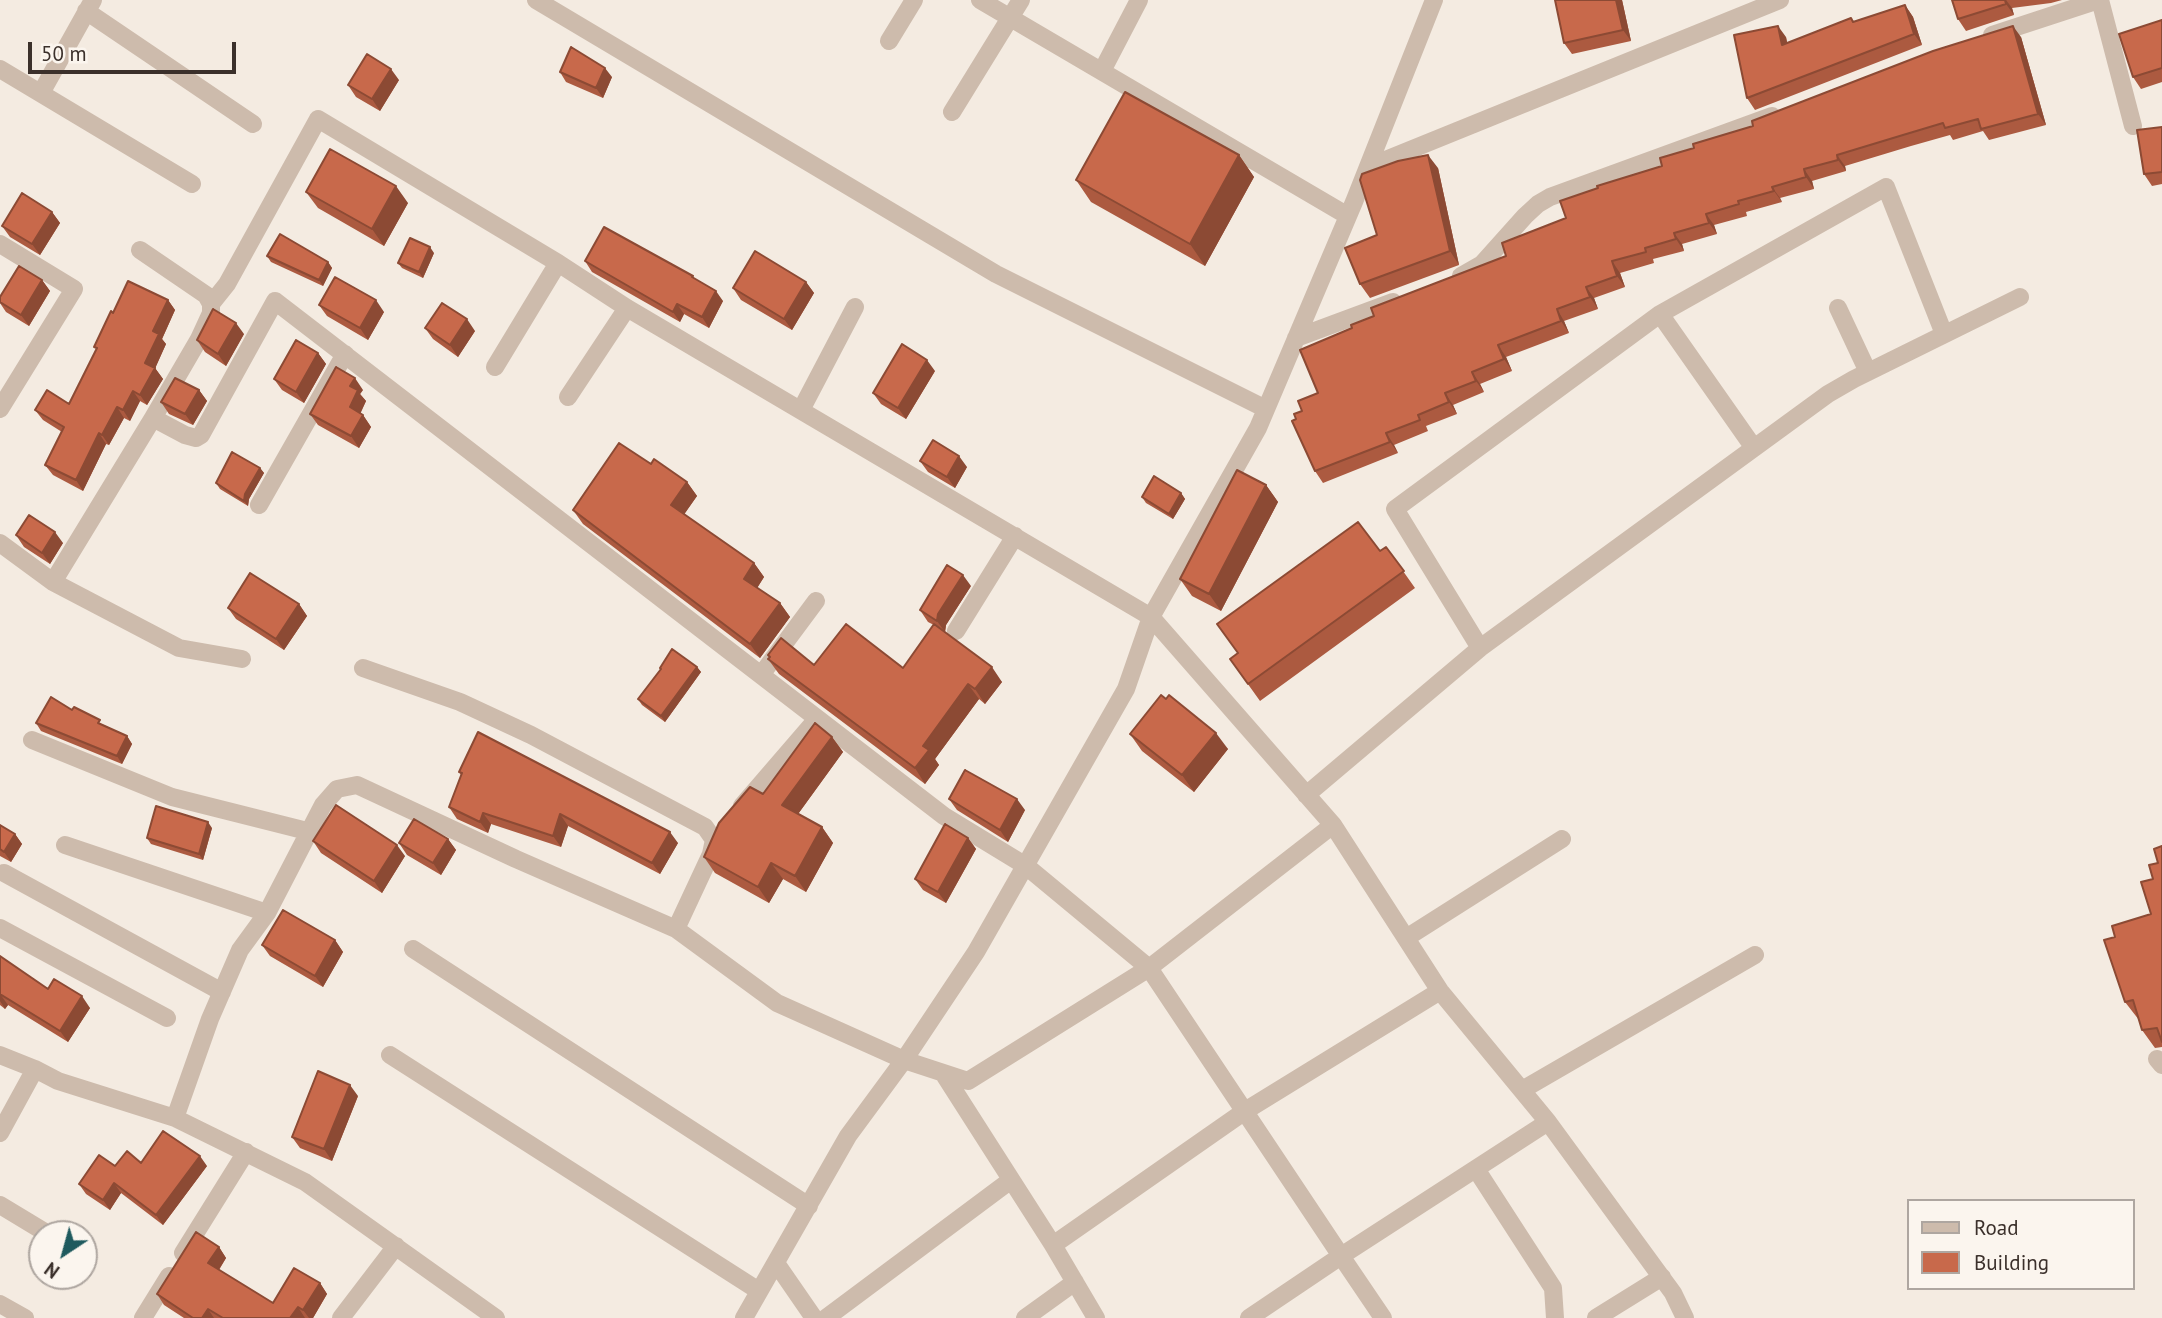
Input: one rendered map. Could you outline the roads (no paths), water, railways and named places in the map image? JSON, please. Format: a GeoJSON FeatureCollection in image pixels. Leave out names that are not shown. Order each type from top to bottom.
{"type":"FeatureCollection","features":[{"type":"Feature","properties":{"kind":"street"},"geometry":{"type":"LineString","coordinates":[[536,0],[996,274],[1266,409]]}},
{"type":"Feature","properties":{"kind":"street"},"geometry":{"type":"LineString","coordinates":[[888,41],[914,0]]}},
{"type":"Feature","properties":{"kind":"street"},"geometry":{"type":"LineString","coordinates":[[980,0],[1348,216]]}},
{"type":"Feature","properties":{"kind":"street"},"geometry":{"type":"LineString","coordinates":[[952,112],[1021,0]]}},
{"type":"Feature","properties":{"kind":"street"},"geometry":{"type":"LineString","coordinates":[[1102,71],[1139,0]]}},
{"type":"Feature","properties":{"kind":"street"},"geometry":{"type":"LineString","coordinates":[[744,1318],[848,1136],[904,1060],[976,952],[1126,689],[1152,617],[1258,428],[1348,216],[1434,0]]}},
{"type":"Feature","properties":{"kind":"street"},"geometry":{"type":"LineString","coordinates":[[1368,167],[1780,0]]}},
{"type":"Feature","properties":{"kind":"street"},"geometry":{"type":"LineString","coordinates":[[1975,40],[2099,0],[2133,127]]}},
{"type":"Feature","properties":{"kind":"street"},"geometry":{"type":"LineString","coordinates":[[41,93],[90,6],[253,124]]}},
{"type":"Feature","properties":{"kind":"street"},"geometry":{"type":"LineString","coordinates":[[0,69],[192,184]]}},
{"type":"Feature","properties":{"kind":"street"},"geometry":{"type":"LineString","coordinates":[[1444,283],[1470,273],[1482,264],[1525,216],[1550,197],[1782,113]]}},
{"type":"Feature","properties":{"kind":"street"},"geometry":{"type":"LineString","coordinates":[[53,582],[153,418],[207,323],[211,304],[227,284],[318,119],[627,308],[1152,617],[1333,825],[1440,991],[1548,1122],[1662,1277],[1685,1318]]}},
{"type":"Feature","properties":{"kind":"street"},"geometry":{"type":"LineString","coordinates":[[1480,648],[1395,509],[1660,314],[1886,187],[1944,334]]}},
{"type":"Feature","properties":{"kind":"street"},"geometry":{"type":"LineString","coordinates":[[0,244],[74,289],[0,409]]}},
{"type":"Feature","properties":{"kind":"street"},"geometry":{"type":"LineString","coordinates":[[140,250],[206,295],[211,304]]}},
{"type":"Feature","properties":{"kind":"street"},"geometry":{"type":"LineString","coordinates":[[495,367],[558,264]]}},
{"type":"Feature","properties":{"kind":"street"},"geometry":{"type":"LineString","coordinates":[[1296,338],[1407,297]]}},
{"type":"Feature","properties":{"kind":"street"},"geometry":{"type":"LineString","coordinates":[[1306,795],[1480,648],[1828,394],[2020,297]]}},
{"type":"Feature","properties":{"kind":"street"},"geometry":{"type":"LineString","coordinates":[[153,418],[185,435],[196,438],[201,435],[275,301],[944,816],[1026,866],[1149,968],[1383,1318]]}},
{"type":"Feature","properties":{"kind":"street"},"geometry":{"type":"LineString","coordinates":[[800,410],[855,307]]}},
{"type":"Feature","properties":{"kind":"street"},"geometry":{"type":"LineString","coordinates":[[568,397],[627,308]]}},
{"type":"Feature","properties":{"kind":"street"},"geometry":{"type":"LineString","coordinates":[[1838,309],[1868,372]]}},
{"type":"Feature","properties":{"kind":"street"},"geometry":{"type":"LineString","coordinates":[[1660,314],[1754,448]]}},
{"type":"Feature","properties":{"kind":"street"},"geometry":{"type":"LineString","coordinates":[[259,505],[345,354]]}},
{"type":"Feature","properties":{"kind":"street"},"geometry":{"type":"LineString","coordinates":[[957,631],[1015,537]]}},
{"type":"Feature","properties":{"kind":"street"},"geometry":{"type":"LineString","coordinates":[[0,543],[53,582],[178,648],[242,659]]}},
{"type":"Feature","properties":{"kind":"street"},"geometry":{"type":"LineString","coordinates":[[761,675],[816,601]]}},
{"type":"Feature","properties":{"kind":"street"},"geometry":{"type":"LineString","coordinates":[[363,668],[460,702],[531,735],[705,827],[714,840]]}},
{"type":"Feature","properties":{"kind":"street"},"geometry":{"type":"LineString","coordinates":[[676,929],[712,854],[714,840],[817,719]]}},
{"type":"Feature","properties":{"kind":"street"},"geometry":{"type":"LineString","coordinates":[[32,740],[172,797],[311,832]]}},
{"type":"Feature","properties":{"kind":"street"},"geometry":{"type":"LineString","coordinates":[[175,1118],[210,1019],[240,950],[267,913],[323,805],[337,789],[357,785],[676,929],[777,1003],[904,1060],[968,1081],[1149,968],[1333,825]]}},
{"type":"Feature","properties":{"kind":"street"},"geometry":{"type":"LineString","coordinates":[[1406,938],[1562,839]]}},
{"type":"Feature","properties":{"kind":"street"},"geometry":{"type":"LineString","coordinates":[[65,845],[267,913]]}},
{"type":"Feature","properties":{"kind":"street"},"geometry":{"type":"LineString","coordinates":[[4,873],[222,992]]}},
{"type":"Feature","properties":{"kind":"street"},"geometry":{"type":"LineString","coordinates":[[0,928],[167,1018]]}},
{"type":"Feature","properties":{"kind":"street"},"geometry":{"type":"LineString","coordinates":[[413,948],[809,1206]]}},
{"type":"Feature","properties":{"kind":"street"},"geometry":{"type":"LineString","coordinates":[[1521,1090],[1755,956]]}},
{"type":"Feature","properties":{"kind":"street"},"geometry":{"type":"LineString","coordinates":[[1053,1245],[1245,1111],[1440,991]]}},
{"type":"Feature","properties":{"kind":"street"},"geometry":{"type":"LineString","coordinates":[[0,1055],[58,1081],[175,1118],[305,1182],[496,1318]]}},
{"type":"Feature","properties":{"kind":"street"},"geometry":{"type":"LineString","coordinates":[[390,1055],[759,1292]]}},
{"type":"Feature","properties":{"kind":"street"},"geometry":{"type":"LineString","coordinates":[[0,1133],[35,1069]]}},
{"type":"Feature","properties":{"kind":"street"},"geometry":{"type":"LineString","coordinates":[[943,1073],[1053,1245],[1096,1318]]}},
{"type":"Feature","properties":{"kind":"street"},"geometry":{"type":"LineString","coordinates":[[1250,1318],[1548,1122]]}},
{"type":"Feature","properties":{"kind":"street"},"geometry":{"type":"LineString","coordinates":[[143,1318],[246,1152]]}},
{"type":"Feature","properties":{"kind":"street"},"geometry":{"type":"LineString","coordinates":[[1476,1168],[1553,1288],[1555,1318]]}},
{"type":"Feature","properties":{"kind":"street"},"geometry":{"type":"LineString","coordinates":[[826,1318],[1011,1180]]}},
{"type":"Feature","properties":{"kind":"street"},"geometry":{"type":"LineString","coordinates":[[0,1205],[28,1222]]}},
{"type":"Feature","properties":{"kind":"street"},"geometry":{"type":"LineString","coordinates":[[341,1318],[396,1246]]}},
{"type":"Feature","properties":{"kind":"street"},"geometry":{"type":"LineString","coordinates":[[776,1263],[814,1318]]}},
{"type":"Feature","properties":{"kind":"street"},"geometry":{"type":"LineString","coordinates":[[1596,1318],[1662,1277]]}},
{"type":"Feature","properties":{"kind":"street"},"geometry":{"type":"LineString","coordinates":[[1025,1318],[1075,1282]]}},
{"type":"Feature","properties":{"kind":"street"},"geometry":{"type":"LineString","coordinates":[[0,1304],[25,1318]]}}]}
